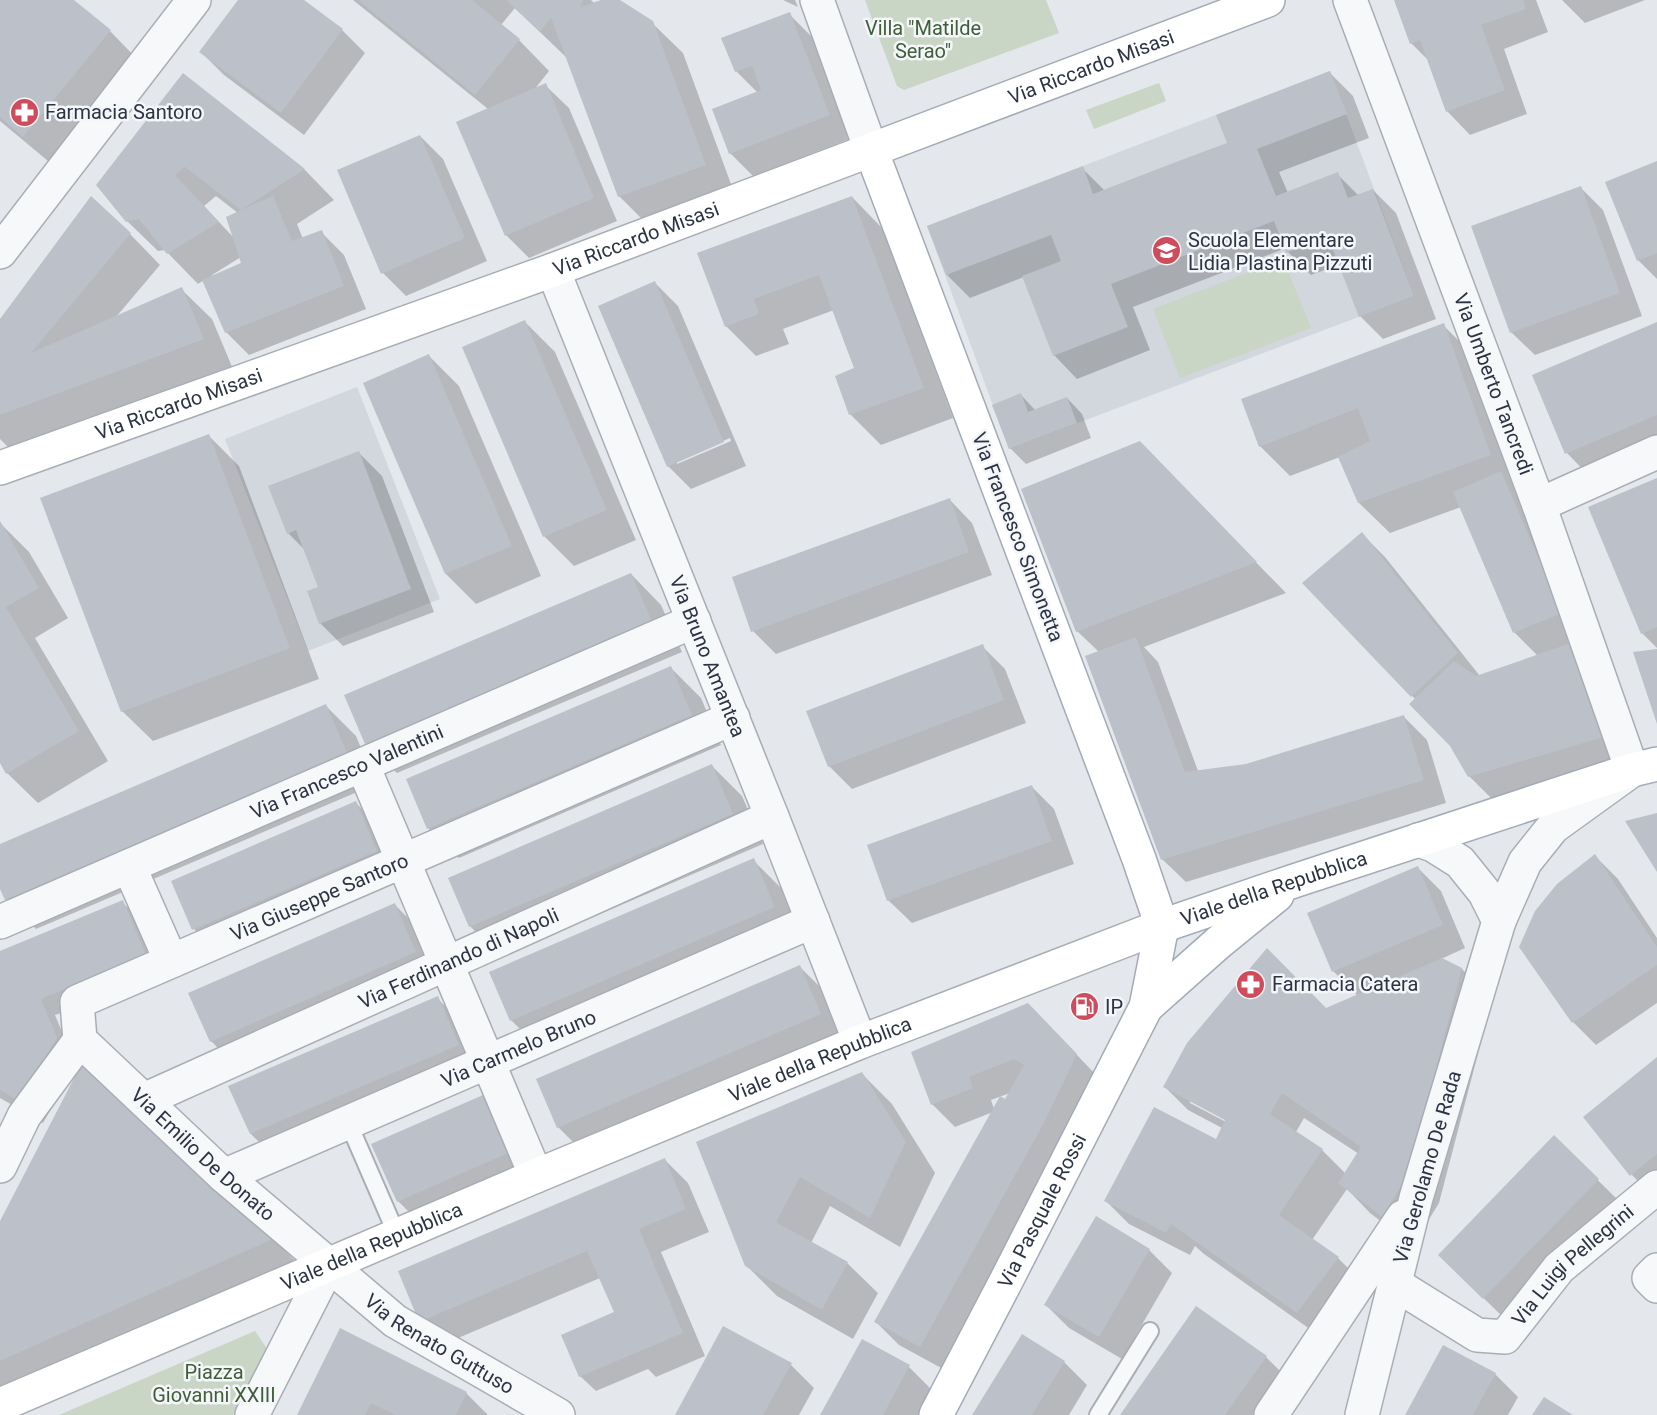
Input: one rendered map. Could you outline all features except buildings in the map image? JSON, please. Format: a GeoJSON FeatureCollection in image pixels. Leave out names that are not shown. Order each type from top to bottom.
{"type":"FeatureCollection","features":[{"type":"Feature","properties":{"kind":"main road","name":"Via Riccardo Misasi"},"geometry":{"type":"LineString","coordinates":[[0,468],[553,270],[1268,0]]}},
{"type":"Feature","properties":{"kind":"main road","name":"Via Francesco Simonetta"},"geometry":{"type":"LineString","coordinates":[[871,150],[1131,837],[1162,926]]}},
{"type":"Feature","properties":{"kind":"main road","name":"Viale della Repubblica"},"geometry":{"type":"LineString","coordinates":[[0,1405],[536,1176],[860,1042],[1162,926],[1294,880],[1645,767]]}},
{"type":"Feature","properties":{"kind":"main road","name":"Via Pasquale Rossi"},"geometry":{"type":"LineString","coordinates":[[1146,1007],[1294,880]]}},
{"type":"Feature","properties":{"kind":"main road","name":"Via Pasquale Rossi"},"geometry":{"type":"LineString","coordinates":[[936,1415],[1146,1007],[1162,926]]}},
{"type":"Feature","properties":{"kind":"street"},"geometry":{"type":"LineString","coordinates":[[0,252],[194,0]]}},
{"type":"Feature","properties":{"kind":"street"},"geometry":{"type":"LineString","coordinates":[[817,0],[871,150]]}},
{"type":"Feature","properties":{"kind":"street","name":"Via Umberto Tancredi"},"geometry":{"type":"LineString","coordinates":[[1350,0],[1539,505],[1645,767]]}},
{"type":"Feature","properties":{"kind":"street","name":"Via Bruno Amantea"},"geometry":{"type":"LineString","coordinates":[[553,270],[860,1042]]}},
{"type":"Feature","properties":{"kind":"street"},"geometry":{"type":"LineString","coordinates":[[1539,505],[1657,452]]}},
{"type":"Feature","properties":{"kind":"street","name":"Via Francesco Valentini"},"geometry":{"type":"LineString","coordinates":[[0,922],[694,621]]}},
{"type":"Feature","properties":{"kind":"street","name":"Via Giuseppe Santoro"},"geometry":{"type":"LineString","coordinates":[[80,1040],[77,1002],[733,718]]}},
{"type":"Feature","properties":{"kind":"street"},"geometry":{"type":"LineString","coordinates":[[363,766],[536,1176]]}},
{"type":"Feature","properties":{"kind":"street","name":"Via Gerolamo De Rada"},"geometry":{"type":"LineString","coordinates":[[1362,1415],[1416,1198],[1499,921],[1525,862],[1553,827],[1645,767]]}},
{"type":"Feature","properties":{"kind":"street","name":"Via Ferdinando di Napoli"},"geometry":{"type":"LineString","coordinates":[[144,1100],[772,818]]}},
{"type":"Feature","properties":{"kind":"street"},"geometry":{"type":"LineString","coordinates":[[1418,840],[1433,845],[1460,862],[1485,893],[1499,921]]}},
{"type":"Feature","properties":{"kind":"street"},"geometry":{"type":"LineString","coordinates":[[129,866],[171,961]]}},
{"type":"Feature","properties":{"kind":"street","name":"Via Carmelo Bruno"},"geometry":{"type":"LineString","coordinates":[[224,1176],[813,921]]}},
{"type":"Feature","properties":{"kind":"street"},"geometry":{"type":"LineString","coordinates":[[0,1166],[12,1109],[80,1040]]}},
{"type":"Feature","properties":{"kind":"street","name":"Via Emilio De Donato"},"geometry":{"type":"LineString","coordinates":[[80,1040],[224,1176],[329,1264]]}},
{"type":"Feature","properties":{"kind":"street","name":"Via Luigi Pellegrini"},"geometry":{"type":"LineString","coordinates":[[1395,1284],[1477,1335],[1505,1337],[1559,1268],[1657,1186]]}},
{"type":"Feature","properties":{"kind":"street"},"geometry":{"type":"LineString","coordinates":[[1271,1415],[1416,1198]]}},
{"type":"Feature","properties":{"kind":"street"},"geometry":{"type":"LineString","coordinates":[[252,1415],[329,1264]]}},
{"type":"Feature","properties":{"kind":"street","name":"Via Renato Guttuso"},"geometry":{"type":"LineString","coordinates":[[329,1264],[395,1321],[558,1415]]}},
{"type":"Feature","properties":{"kind":"street"},"geometry":{"type":"LineString","coordinates":[[1657,1270],[1649,1278],[1657,1286]]}},
{"type":"Feature","properties":{"kind":"lane"},"geometry":{"type":"LineString","coordinates":[[348,1122],[397,1235]]}},
{"type":"Feature","properties":{"kind":"lane"},"geometry":{"type":"LineString","coordinates":[[1098,1415],[1150,1331]]}},
{"type":"Feature","properties":{"kind":"shaded area","name":"Scuola Elementare Lidia Plastina Pizzuti"},"geometry":{"type":"Polygon","coordinates":[[[1330,71],[1414,296],[1009,449],[927,226],[1330,71]]]}},
{"type":"Feature","properties":{"kind":"shaded area"},"geometry":{"type":"Polygon","coordinates":[[[357,387],[440,599],[308,651],[225,439],[357,387]]]}},
{"type":"Feature","properties":{"kind":"green space","name":"Villa \"Matilde Serao\""},"geometry":{"type":"Polygon","coordinates":[[[865,0],[1046,0],[1059,33],[904,90],[897,86],[865,0]]]}},
{"type":"Feature","properties":{"kind":"green space"},"geometry":{"type":"Polygon","coordinates":[[[1159,83],[1166,101],[1094,129],[1086,110],[1159,83]]]}},
{"type":"Feature","properties":{"kind":"green space"},"geometry":{"type":"Polygon","coordinates":[[[1283,259],[1311,328],[1180,378],[1153,309],[1283,259]]]}},
{"type":"Feature","properties":{"kind":"green space","name":"Piazza Giovanni XXIII"},"geometry":{"type":"Polygon","coordinates":[[[255,1331],[268,1350],[233,1415],[59,1415],[255,1331]]]}},
{"type":"Feature","properties":{"kind":"place","name":"Farmacia Santoro"},"geometry":{"type":"Point","coordinates":[24,112]}},
{"type":"Feature","properties":{"kind":"place","name":"Scuola Elementare Lidia Plastina Pizzuti"},"geometry":{"type":"Point","coordinates":[1167,251]}},
{"type":"Feature","properties":{"kind":"place","name":"Farmacia Catera"},"geometry":{"type":"Point","coordinates":[1251,984]}},
{"type":"Feature","properties":{"kind":"place","name":"IP"},"geometry":{"type":"Point","coordinates":[1084,1007]}}]}
